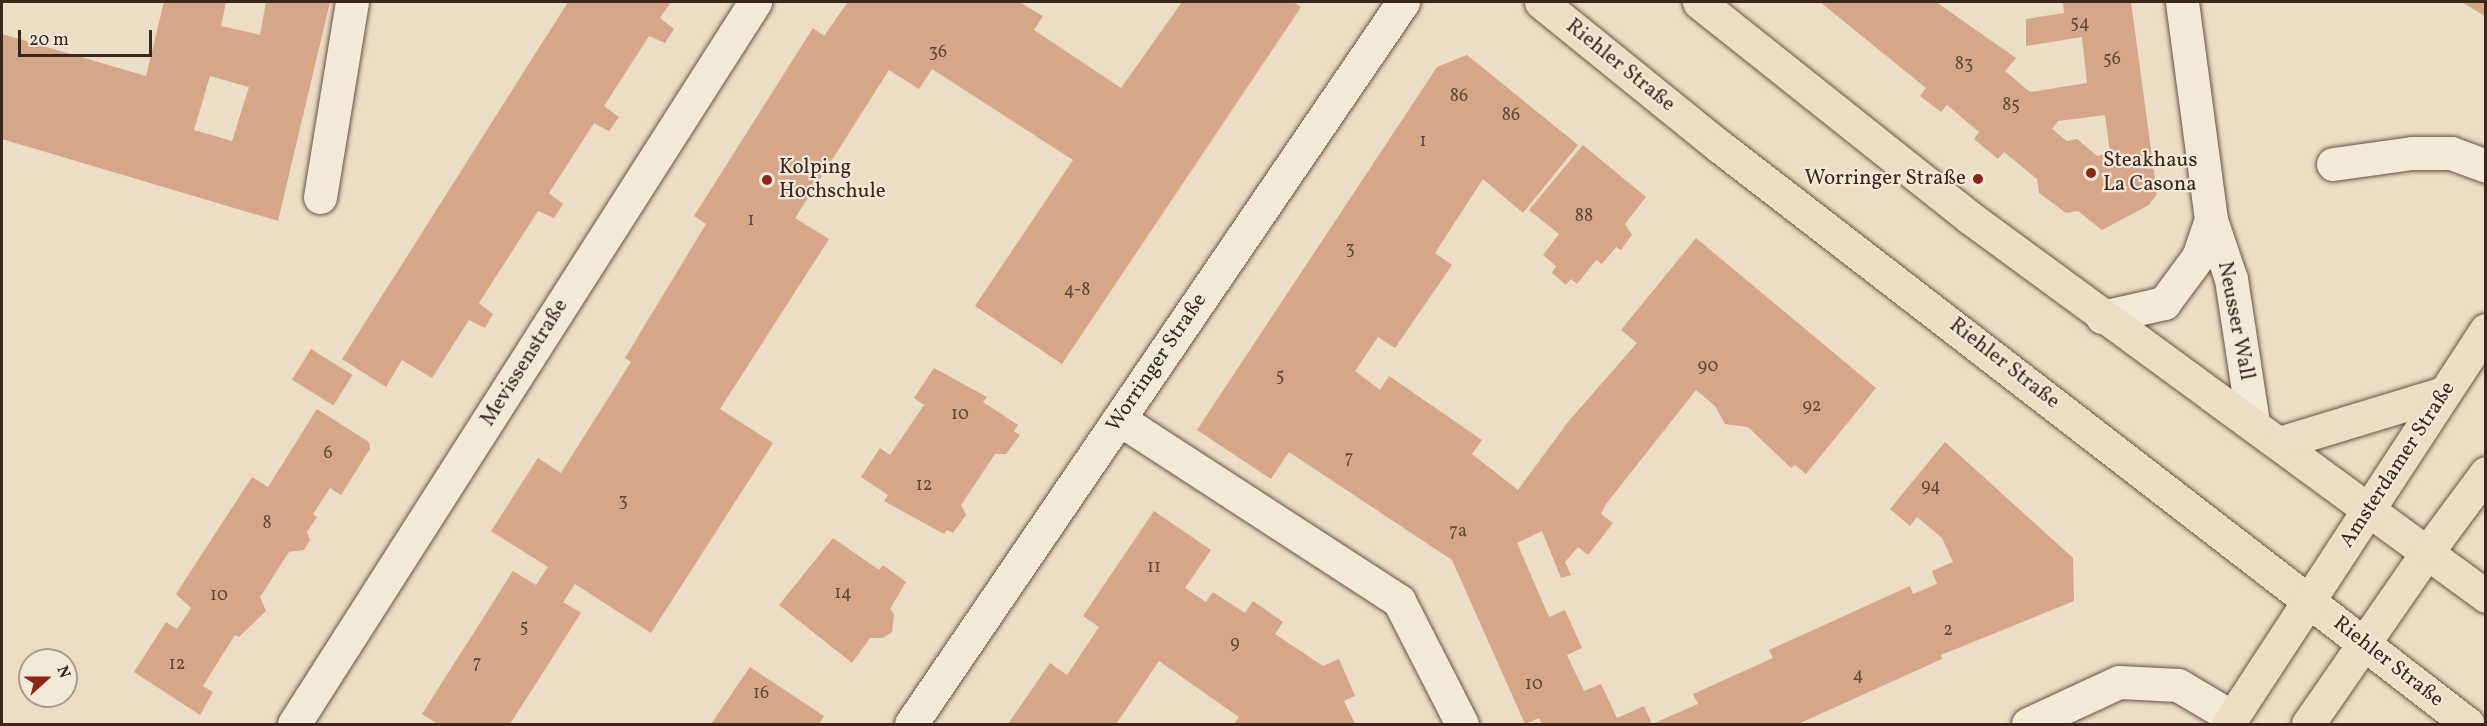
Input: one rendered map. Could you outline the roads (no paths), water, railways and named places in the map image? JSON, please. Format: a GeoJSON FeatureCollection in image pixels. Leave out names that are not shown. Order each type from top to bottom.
{"type":"FeatureCollection","features":[{"type":"Feature","properties":{"kind":"main road","name":"Riehler Straße"},"geometry":{"type":"LineString","coordinates":[[1541,2],[1719,146],[2468,724]]}},
{"type":"Feature","properties":{"kind":"main road"},"geometry":{"type":"LineString","coordinates":[[1699,2],[2102,317],[2372,508],[2486,596]]}},
{"type":"Feature","properties":{"kind":"main road","name":"Amsterdamer Straße"},"geometry":{"type":"LineString","coordinates":[[2230,721],[2372,508],[2486,330]]}},
{"type":"Feature","properties":{"kind":"main road"},"geometry":{"type":"LineString","coordinates":[[2279,443],[2444,393]]}},
{"type":"Feature","properties":{"kind":"main road"},"geometry":{"type":"LineString","coordinates":[[2308,724],[2428,551],[2486,473]]}},
{"type":"Feature","properties":{"kind":"street"},"geometry":{"type":"LineString","coordinates":[[320,197],[352,2]]}},
{"type":"Feature","properties":{"kind":"street","name":"Mevissenstraße"},"geometry":{"type":"LineString","coordinates":[[294,724],[755,2]]}},
{"type":"Feature","properties":{"kind":"street","name":"Neusser Wall"},"geometry":{"type":"LineString","coordinates":[[2182,2],[2211,220],[2231,279],[2253,423]]}},
{"type":"Feature","properties":{"kind":"street","name":"Worringer Straße"},"geometry":{"type":"LineString","coordinates":[[911,724],[1119,419],[1389,7]]}},
{"type":"Feature","properties":{"kind":"street"},"geometry":{"type":"LineString","coordinates":[[2333,164],[2441,153],[2486,166]]}},
{"type":"Feature","properties":{"kind":"street","name":"Neusser Wall"},"geometry":{"type":"LineString","coordinates":[[2102,317],[2164,303],[2198,257],[2211,220]]}},
{"type":"Feature","properties":{"kind":"street"},"geometry":{"type":"LineString","coordinates":[[1119,419],[1399,601],[1462,724]]}},
{"type":"Feature","properties":{"kind":"street"},"geometry":{"type":"LineString","coordinates":[[2028,724],[2119,682],[2178,685],[2230,721]]}},
{"type":"Feature","properties":{"kind":"place","name":"Steakhaus La Casona"},"geometry":{"type":"Point","coordinates":[2091,173]}},
{"type":"Feature","properties":{"kind":"place","name":"Worringer Straße"},"geometry":{"type":"Point","coordinates":[1978,179]}},
{"type":"Feature","properties":{"kind":"place","name":"Kolping Hochschule"},"geometry":{"type":"Point","coordinates":[767,180]}}]}
